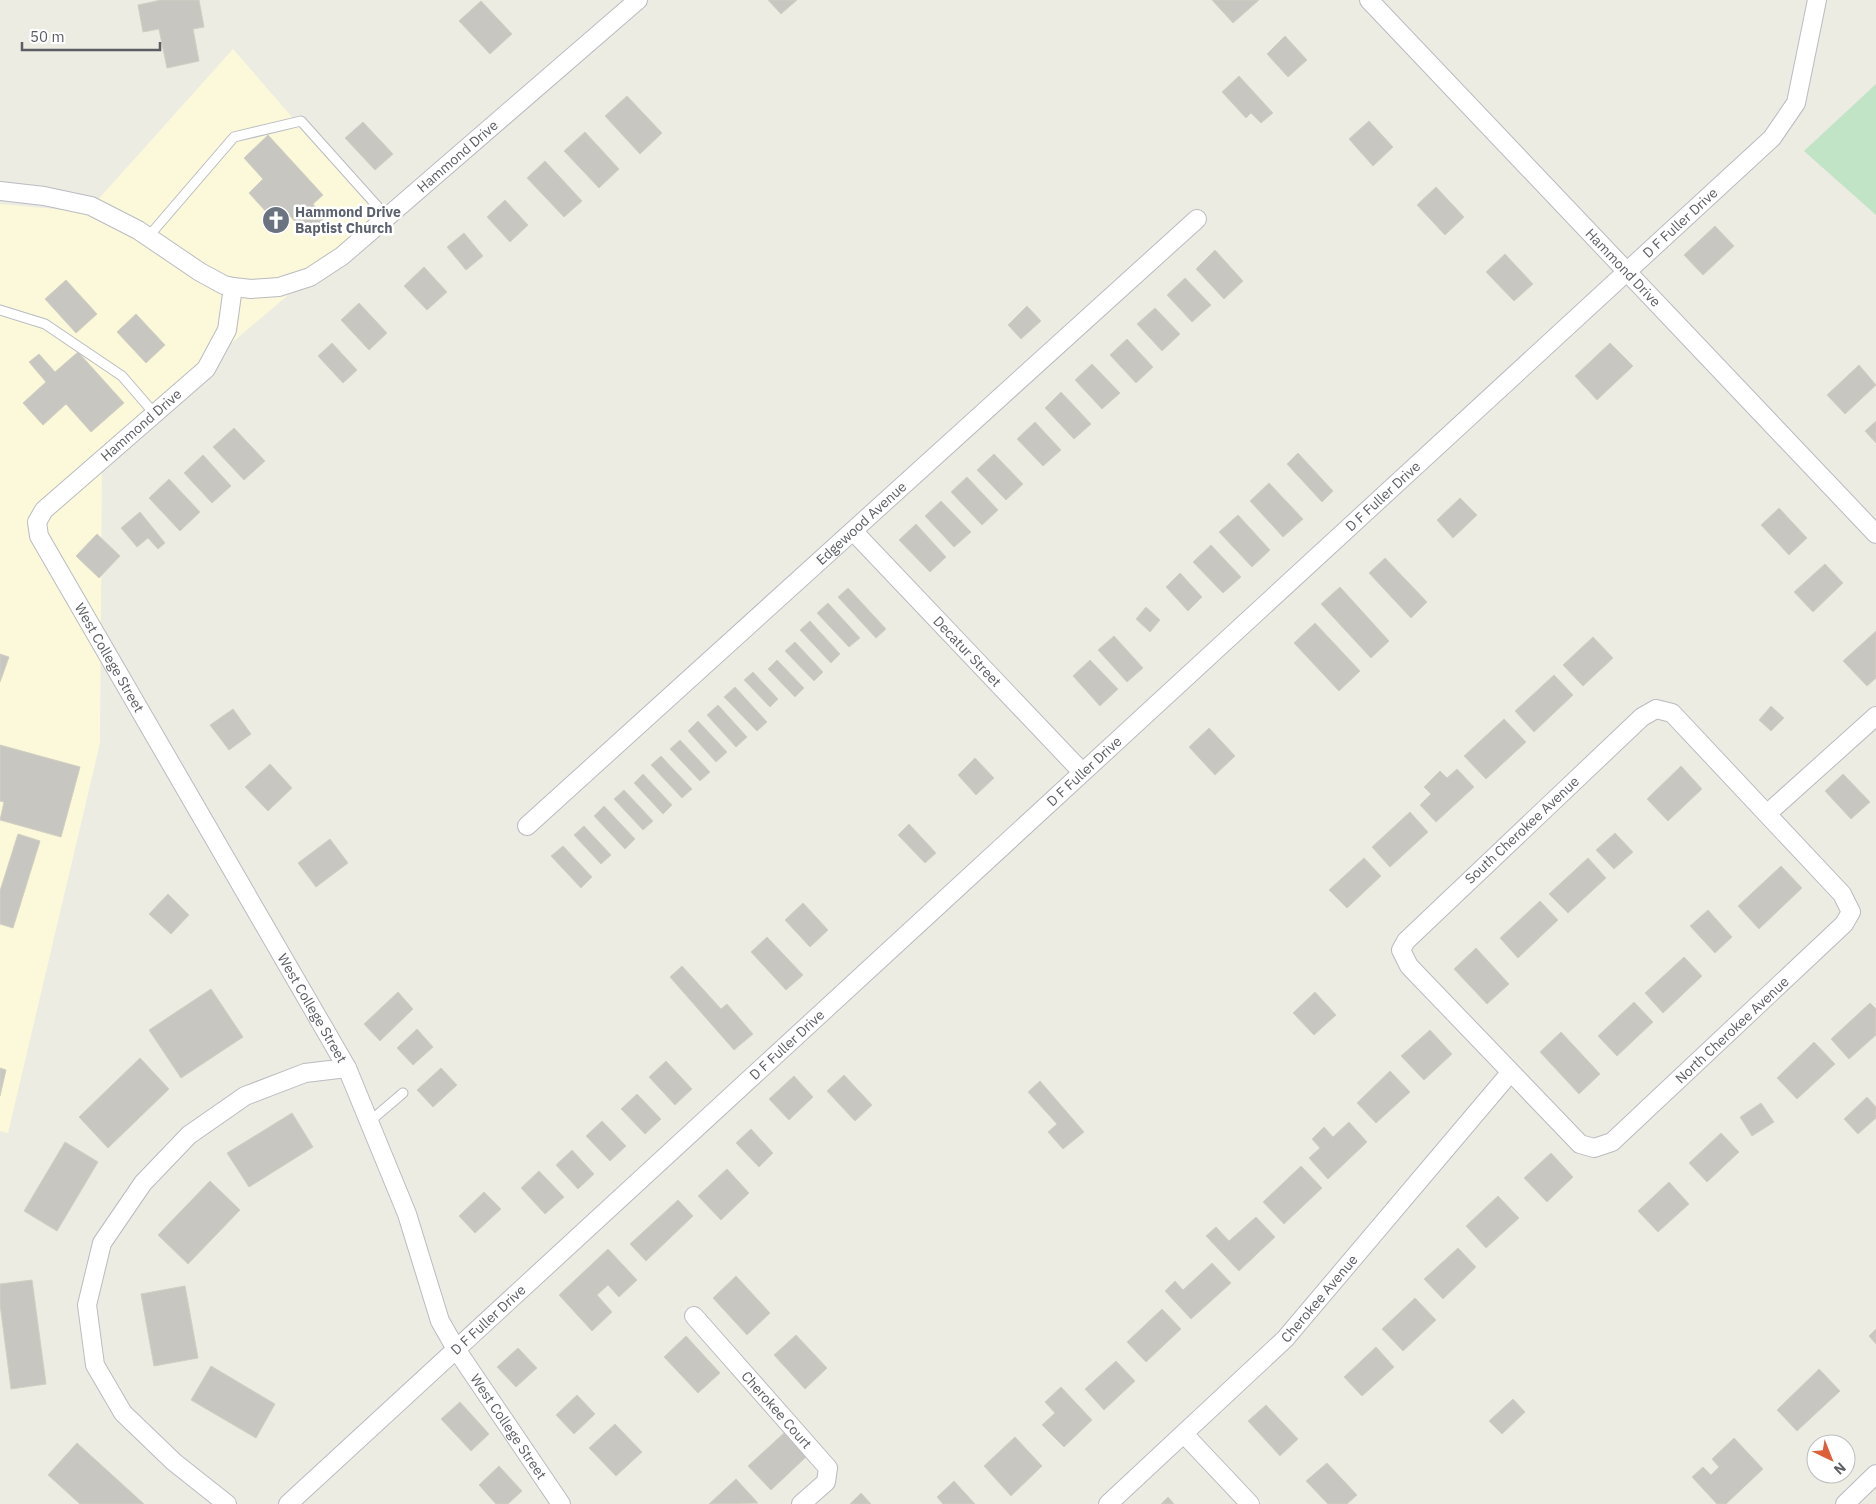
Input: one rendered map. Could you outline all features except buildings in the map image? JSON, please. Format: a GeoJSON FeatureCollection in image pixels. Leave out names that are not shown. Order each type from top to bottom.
{"type":"FeatureCollection","features":[{"type":"Feature","properties":{"kind":"street","name":"Hammond Drive"},"geometry":{"type":"LineString","coordinates":[[0,191],[44,196],[91,206],[138,230],[200,272],[224,285],[251,289],[279,287],[310,276],[342,256],[638,0]]}},
{"type":"Feature","properties":{"kind":"street","name":"Hammond Drive"},"geometry":{"type":"LineString","coordinates":[[1369,0],[1876,534]]}},
{"type":"Feature","properties":{"kind":"street","name":"D F Fuller Drive"},"geometry":{"type":"LineString","coordinates":[[288,1504],[1772,138],[1796,103],[1817,0]]}},
{"type":"Feature","properties":{"kind":"street","name":"Edgewood Avenue"},"geometry":{"type":"LineString","coordinates":[[527,826],[1197,219]]}},
{"type":"Feature","properties":{"kind":"street","name":"Hammond Drive"},"geometry":{"type":"LineString","coordinates":[[37,522],[44,510],[206,369],[226,330],[233,287]]}},
{"type":"Feature","properties":{"kind":"street","name":"West College Street"},"geometry":{"type":"LineString","coordinates":[[37,522],[39,536],[347,1068],[407,1214],[440,1321],[456,1349],[561,1504]]}},
{"type":"Feature","properties":{"kind":"street","name":"Decatur Street"},"geometry":{"type":"LineString","coordinates":[[853,531],[1082,772]]}},
{"type":"Feature","properties":{"kind":"street","name":"South Cherokee Avenue"},"geometry":{"type":"LineString","coordinates":[[1510,1073],[1409,966],[1401,950],[1406,940],[1642,717],[1656,709],[1672,713],[1768,813]]}},
{"type":"Feature","properties":{"kind":"street"},"geometry":{"type":"LineString","coordinates":[[1768,813],[1876,716]]}},
{"type":"Feature","properties":{"kind":"street","name":"North Cherokee Avenue"},"geometry":{"type":"LineString","coordinates":[[1510,1073],[1580,1144],[1594,1148],[1612,1142],[1844,924],[1851,912],[1842,894],[1768,813]]}},
{"type":"Feature","properties":{"kind":"street"},"geometry":{"type":"LineString","coordinates":[[227,1504],[174,1462],[123,1412],[95,1365],[87,1305],[102,1243],[143,1183],[189,1135],[245,1096],[305,1074],[347,1068]]}},
{"type":"Feature","properties":{"kind":"street","name":"Cherokee Avenue"},"geometry":{"type":"LineString","coordinates":[[1108,1504],[1285,1339],[1510,1073]]}},
{"type":"Feature","properties":{"kind":"street","name":"Cherokee Court"},"geometry":{"type":"LineString","coordinates":[[694,1316],[828,1468],[826,1482],[801,1504]]}},
{"type":"Feature","properties":{"kind":"street"},"geometry":{"type":"LineString","coordinates":[[1184,1434],[1250,1504]]}},
{"type":"Feature","properties":{"kind":"street"},"geometry":{"type":"LineString","coordinates":[[1845,1504],[1876,1474]]}},
{"type":"Feature","properties":{"kind":"lane"},"geometry":{"type":"LineString","coordinates":[[148,237],[234,137],[301,121],[387,217]]}},
{"type":"Feature","properties":{"kind":"lane"},"geometry":{"type":"LineString","coordinates":[[0,310],[45,324],[122,376],[154,414]]}},
{"type":"Feature","properties":{"kind":"lane"},"geometry":{"type":"LineString","coordinates":[[369,1122],[403,1093]]}},
{"type":"Feature","properties":{"kind":"shaded area"},"geometry":{"type":"Polygon","coordinates":[[[233,49],[377,215],[294,290],[102,453],[100,743],[8,1133],[0,1131],[0,204],[87,212],[233,49]]]}},
{"type":"Feature","properties":{"kind":"green space"},"geometry":{"type":"Polygon","coordinates":[[[1876,84],[1876,215],[1804,151],[1876,84]]]}},
{"type":"Feature","properties":{"kind":"place","name":"Hammond Drive Baptist Church"},"geometry":{"type":"Point","coordinates":[276,220]}}]}
